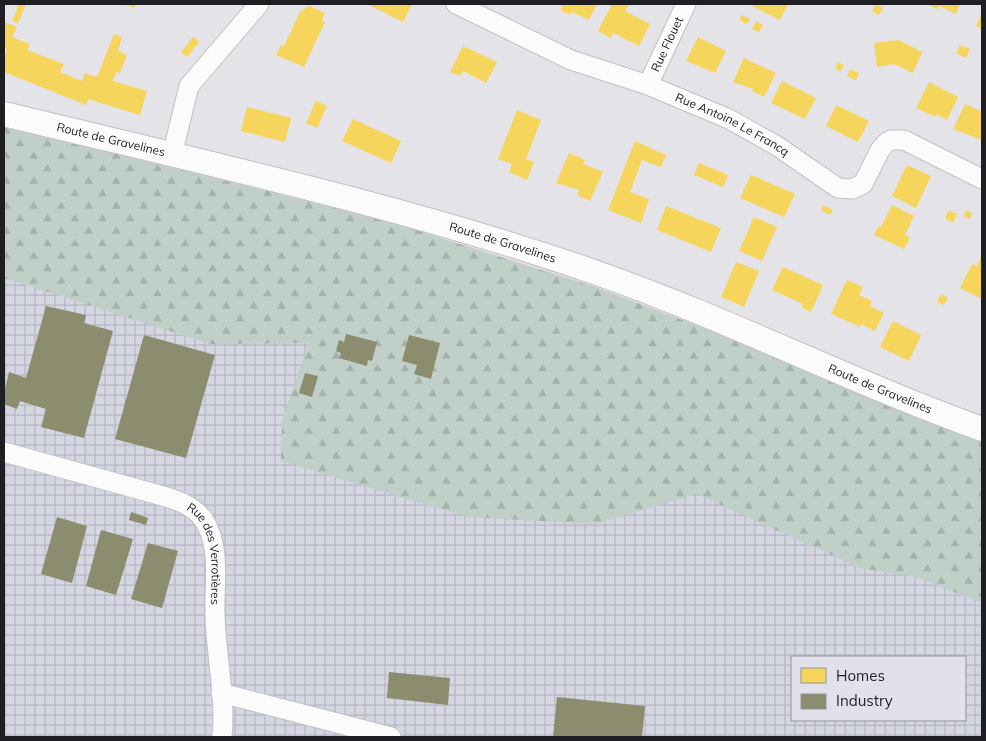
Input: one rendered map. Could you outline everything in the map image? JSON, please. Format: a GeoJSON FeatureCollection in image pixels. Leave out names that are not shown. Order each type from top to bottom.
{"type":"FeatureCollection","features":[{"type":"Feature","properties":{"kind":"main road","name":"Route de Gravelines"},"geometry":{"type":"LineString","coordinates":[[4,114],[397,212],[587,270],[723,321],[875,388],[981,425]]}},
{"type":"Feature","properties":{"kind":"street"},"geometry":{"type":"LineString","coordinates":[[172,155],[189,86],[259,4]]}},
{"type":"Feature","properties":{"kind":"street","name":"Rue Antoine Le Francq"},"geometry":{"type":"LineString","coordinates":[[456,4],[471,13],[571,60],[648,85],[702,106],[743,126],[838,188],[852,189],[863,184],[880,150],[891,140],[898,139],[904,140],[982,179]]}},
{"type":"Feature","properties":{"kind":"street","name":"Rue Flouet"},"geometry":{"type":"LineString","coordinates":[[648,85],[686,4]]}},
{"type":"Feature","properties":{"kind":"street","name":"Rue des Verrotières"},"geometry":{"type":"LineString","coordinates":[[4,452],[170,498],[188,505],[202,517],[208,527],[214,549],[215,616],[221,693],[222,737]]}},
{"type":"Feature","properties":{"kind":"street"},"geometry":{"type":"LineString","coordinates":[[221,693],[391,737]]}},
{"type":"Feature","properties":{"kind":"shaded area"},"geometry":{"type":"Polygon","coordinates":[[[4,138],[982,461],[982,737],[4,737],[4,138]]]}},
{"type":"Feature","properties":{"kind":"green space"},"geometry":{"type":"Polygon","coordinates":[[[4,126],[384,220],[593,286],[706,329],[982,441],[982,603],[916,577],[860,568],[697,494],[596,524],[467,517],[281,461],[282,419],[309,343],[211,344],[4,278],[4,126]]]}},
{"type":"Feature","properties":{"kind":"building: Homes"},"geometry":{"type":"Polygon","coordinates":[[[19,4],[26,4],[18,23],[12,21],[19,4]]]}},
{"type":"Feature","properties":{"kind":"building: Homes"},"geometry":{"type":"Polygon","coordinates":[[[123,4],[136,4],[134,8],[123,4]]]}},
{"type":"Feature","properties":{"kind":"building: Homes"},"geometry":{"type":"Polygon","coordinates":[[[367,4],[412,4],[403,22],[367,4]]]}},
{"type":"Feature","properties":{"kind":"building: Homes"},"geometry":{"type":"Polygon","coordinates":[[[563,4],[597,4],[589,20],[572,12],[570,15],[560,10],[563,4]]]}},
{"type":"Feature","properties":{"kind":"building: Homes"},"geometry":{"type":"Polygon","coordinates":[[[612,4],[629,4],[625,11],[650,24],[639,46],[613,33],[611,38],[598,31],[612,4]]]}},
{"type":"Feature","properties":{"kind":"building: Homes"},"geometry":{"type":"Polygon","coordinates":[[[753,4],[788,4],[780,20],[752,6],[753,4]]]}},
{"type":"Feature","properties":{"kind":"building: Homes"},"geometry":{"type":"Polygon","coordinates":[[[876,4],[883,8],[879,15],[872,11],[876,4]]]}},
{"type":"Feature","properties":{"kind":"building: Homes"},"geometry":{"type":"Polygon","coordinates":[[[926,4],[960,4],[956,14],[939,6],[937,9],[926,4]]]}},
{"type":"Feature","properties":{"kind":"building: Homes"},"geometry":{"type":"Polygon","coordinates":[[[309,6],[325,13],[322,21],[325,22],[304,67],[276,55],[281,45],[284,46],[300,12],[309,6]]]}},
{"type":"Feature","properties":{"kind":"building: Homes"},"geometry":{"type":"Polygon","coordinates":[[[982,13],[982,29],[976,26],[982,13]]]}},
{"type":"Feature","properties":{"kind":"building: Homes"},"geometry":{"type":"Polygon","coordinates":[[[742,15],[750,19],[747,24],[739,20],[742,15]]]}},
{"type":"Feature","properties":{"kind":"building: Homes"},"geometry":{"type":"Polygon","coordinates":[[[756,21],[763,25],[759,32],[752,29],[756,21]]]}},
{"type":"Feature","properties":{"kind":"building: Homes"},"geometry":{"type":"Polygon","coordinates":[[[4,22],[17,27],[12,37],[30,44],[27,50],[64,64],[60,72],[82,81],[85,73],[96,77],[98,75],[114,34],[122,37],[118,51],[127,55],[120,73],[116,72],[113,81],[147,91],[140,115],[88,99],[86,105],[4,72],[4,58],[7,49],[4,48],[4,22]]]}},
{"type":"Feature","properties":{"kind":"building: Homes"},"geometry":{"type":"Polygon","coordinates":[[[193,37],[199,42],[187,57],[181,52],[193,37]]]}},
{"type":"Feature","properties":{"kind":"building: Homes"},"geometry":{"type":"Polygon","coordinates":[[[698,37],[726,51],[715,73],[686,61],[698,37]]]}},
{"type":"Feature","properties":{"kind":"building: Homes"},"geometry":{"type":"Polygon","coordinates":[[[898,40],[922,52],[913,73],[894,64],[877,67],[874,43],[898,40]]]}},
{"type":"Feature","properties":{"kind":"building: Homes"},"geometry":{"type":"Polygon","coordinates":[[[960,45],[970,49],[966,58],[956,53],[960,45]]]}},
{"type":"Feature","properties":{"kind":"building: Homes"},"geometry":{"type":"Polygon","coordinates":[[[463,46],[497,62],[486,83],[463,71],[460,76],[450,72],[463,46]]]}},
{"type":"Feature","properties":{"kind":"building: Homes"},"geometry":{"type":"Polygon","coordinates":[[[744,58],[776,73],[764,97],[752,91],[753,89],[733,82],[744,58]]]}},
{"type":"Feature","properties":{"kind":"building: Homes"},"geometry":{"type":"Polygon","coordinates":[[[838,62],[844,65],[841,71],[835,69],[838,62]]]}},
{"type":"Feature","properties":{"kind":"building: Homes"},"geometry":{"type":"Polygon","coordinates":[[[850,69],[859,73],[856,80],[847,76],[850,69]]]}},
{"type":"Feature","properties":{"kind":"building: Homes"},"geometry":{"type":"Polygon","coordinates":[[[782,81],[816,98],[805,119],[771,103],[782,81]]]}},
{"type":"Feature","properties":{"kind":"building: Homes"},"geometry":{"type":"Polygon","coordinates":[[[929,82],[958,97],[947,120],[936,114],[935,117],[916,108],[929,82]]]}},
{"type":"Feature","properties":{"kind":"building: Homes"},"geometry":{"type":"Polygon","coordinates":[[[316,101],[327,106],[317,128],[306,123],[316,101]]]}},
{"type":"Feature","properties":{"kind":"building: Homes"},"geometry":{"type":"Polygon","coordinates":[[[965,104],[982,112],[982,140],[953,129],[965,104]]]}},
{"type":"Feature","properties":{"kind":"building: Homes"},"geometry":{"type":"Polygon","coordinates":[[[836,105],[869,121],[858,142],[826,126],[836,105]]]}},
{"type":"Feature","properties":{"kind":"building: Homes"},"geometry":{"type":"Polygon","coordinates":[[[247,107],[291,118],[285,142],[241,131],[247,107]]]}},
{"type":"Feature","properties":{"kind":"building: Homes"},"geometry":{"type":"Polygon","coordinates":[[[517,110],[541,120],[526,159],[534,162],[527,180],[509,172],[512,164],[498,159],[517,110]]]}},
{"type":"Feature","properties":{"kind":"building: Homes"},"geometry":{"type":"Polygon","coordinates":[[[353,119],[401,141],[391,163],[342,141],[353,119]]]}},
{"type":"Feature","properties":{"kind":"building: Homes"},"geometry":{"type":"Polygon","coordinates":[[[635,141],[666,155],[661,167],[642,160],[630,192],[649,199],[641,223],[608,210],[635,141]]]}},
{"type":"Feature","properties":{"kind":"building: Homes"},"geometry":{"type":"Polygon","coordinates":[[[569,153],[585,160],[583,164],[603,172],[590,201],[577,195],[579,190],[556,183],[569,153]]]}},
{"type":"Feature","properties":{"kind":"building: Homes"},"geometry":{"type":"Polygon","coordinates":[[[699,163],[728,175],[723,187],[694,175],[699,163]]]}},
{"type":"Feature","properties":{"kind":"building: Homes"},"geometry":{"type":"Polygon","coordinates":[[[907,165],[931,176],[916,208],[892,196],[907,165]]]}},
{"type":"Feature","properties":{"kind":"building: Homes"},"geometry":{"type":"Polygon","coordinates":[[[751,175],[795,194],[784,217],[740,198],[751,175]]]}},
{"type":"Feature","properties":{"kind":"building: Homes"},"geometry":{"type":"Polygon","coordinates":[[[823,205],[833,210],[830,215],[821,210],[823,205]]]}},
{"type":"Feature","properties":{"kind":"building: Homes"},"geometry":{"type":"Polygon","coordinates":[[[892,205],[914,216],[905,235],[910,238],[904,249],[874,235],[879,225],[881,227],[892,205]]]}},
{"type":"Feature","properties":{"kind":"building: Homes"},"geometry":{"type":"Polygon","coordinates":[[[666,206],[721,228],[711,252],[657,230],[666,206]]]}},
{"type":"Feature","properties":{"kind":"building: Homes"},"geometry":{"type":"Polygon","coordinates":[[[949,210],[957,214],[953,223],[945,218],[949,210]]]}},
{"type":"Feature","properties":{"kind":"building: Homes"},"geometry":{"type":"Polygon","coordinates":[[[966,210],[972,213],[970,219],[964,217],[966,210]]]}},
{"type":"Feature","properties":{"kind":"building: Homes"},"geometry":{"type":"Polygon","coordinates":[[[754,217],[777,227],[762,261],[739,251],[754,217]]]}},
{"type":"Feature","properties":{"kind":"building: Homes"},"geometry":{"type":"Polygon","coordinates":[[[982,254],[982,299],[960,288],[972,264],[977,266],[982,254]]]}},
{"type":"Feature","properties":{"kind":"building: Homes"},"geometry":{"type":"Polygon","coordinates":[[[736,262],[759,271],[744,307],[721,297],[736,262]]]}},
{"type":"Feature","properties":{"kind":"building: Homes"},"geometry":{"type":"Polygon","coordinates":[[[783,267],[823,285],[811,312],[801,307],[803,304],[772,290],[783,267]]]}},
{"type":"Feature","properties":{"kind":"building: Homes"},"geometry":{"type":"Polygon","coordinates":[[[847,280],[863,287],[859,295],[872,301],[870,306],[884,313],[875,331],[861,324],[860,327],[831,314],[847,280]]]}},
{"type":"Feature","properties":{"kind":"building: Homes"},"geometry":{"type":"Polygon","coordinates":[[[941,294],[948,298],[944,305],[937,302],[941,294]]]}},
{"type":"Feature","properties":{"kind":"building: Homes"},"geometry":{"type":"Polygon","coordinates":[[[893,321],[921,335],[909,361],[880,347],[893,321]]]}},
{"type":"Feature","properties":{"kind":"building: Industry"},"geometry":{"type":"Polygon","coordinates":[[[46,306],[86,315],[84,323],[113,331],[84,438],[41,427],[46,409],[20,401],[17,409],[4,404],[4,393],[9,372],[26,378],[46,306]]]}},
{"type":"Feature","properties":{"kind":"building: Industry"},"geometry":{"type":"Polygon","coordinates":[[[346,334],[377,342],[372,361],[368,360],[367,366],[339,358],[341,353],[336,351],[339,340],[344,342],[346,334]]]}},
{"type":"Feature","properties":{"kind":"building: Industry"},"geometry":{"type":"Polygon","coordinates":[[[144,335],[215,355],[186,458],[115,439],[144,335]]]}},
{"type":"Feature","properties":{"kind":"building: Industry"},"geometry":{"type":"Polygon","coordinates":[[[409,335],[440,343],[431,379],[414,374],[417,365],[402,361],[409,335]]]}},
{"type":"Feature","properties":{"kind":"building: Industry"},"geometry":{"type":"Polygon","coordinates":[[[305,373],[318,376],[312,397],[299,393],[305,373]]]}},
{"type":"Feature","properties":{"kind":"building: Industry"},"geometry":{"type":"Polygon","coordinates":[[[131,512],[148,518],[146,525],[129,520],[131,512]]]}},
{"type":"Feature","properties":{"kind":"building: Industry"},"geometry":{"type":"Polygon","coordinates":[[[57,517],[87,526],[72,583],[41,574],[57,517]]]}},
{"type":"Feature","properties":{"kind":"building: Industry"},"geometry":{"type":"Polygon","coordinates":[[[101,530],[133,539],[116,595],[86,586],[101,530]]]}},
{"type":"Feature","properties":{"kind":"building: Industry"},"geometry":{"type":"Polygon","coordinates":[[[148,543],[178,551],[162,608],[131,599],[148,543]]]}},
{"type":"Feature","properties":{"kind":"building: Industry"},"geometry":{"type":"Polygon","coordinates":[[[389,672],[450,678],[448,705],[387,698],[389,672]]]}},
{"type":"Feature","properties":{"kind":"building: Industry"},"geometry":{"type":"Polygon","coordinates":[[[557,697],[645,706],[642,737],[553,737],[557,697]]]}}]}
